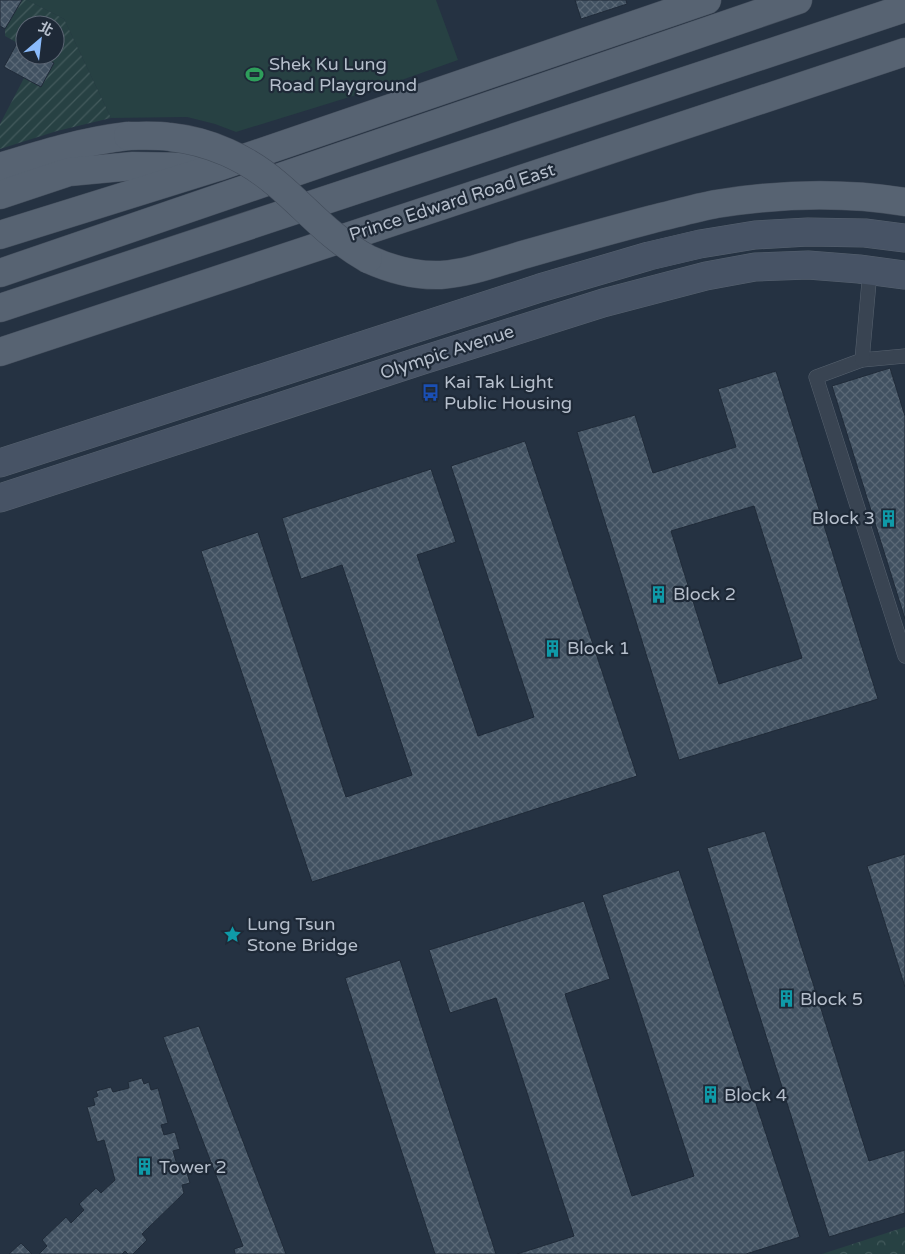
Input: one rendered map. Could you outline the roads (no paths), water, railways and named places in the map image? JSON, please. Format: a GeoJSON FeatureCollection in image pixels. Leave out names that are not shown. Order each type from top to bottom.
{"type":"FeatureCollection","features":[{"type":"Feature","properties":{"kind":"main road"},"geometry":{"type":"LineString","coordinates":[[0,235],[218,167],[707,0]]}},
{"type":"Feature","properties":{"kind":"main road"},"geometry":{"type":"LineString","coordinates":[[0,273],[798,0]]}},
{"type":"Feature","properties":{"kind":"main road"},"geometry":{"type":"LineString","coordinates":[[0,308],[905,8]]}},
{"type":"Feature","properties":{"kind":"main road","name":"Prince Edward Road East"},"geometry":{"type":"LineString","coordinates":[[0,352],[905,52]]}},
{"type":"Feature","properties":{"kind":"main road"},"geometry":{"type":"LineString","coordinates":[[0,167],[49,152],[106,138],[128,136],[170,137],[193,141],[222,150],[247,162],[263,173],[325,230],[353,250],[378,263],[402,271],[440,275],[457,273],[626,226],[715,204],[810,196],[859,197],[905,202]]}},
{"type":"Feature","properties":{"kind":"main road"},"geometry":{"type":"LineString","coordinates":[[0,195],[69,172],[133,166],[218,167]]}},
{"type":"Feature","properties":{"kind":"main road","name":"Olympic Avenue"},"geometry":{"type":"LineString","coordinates":[[0,463],[521,294],[658,254],[700,244],[755,235],[808,232],[865,233],[905,238]]}},
{"type":"Feature","properties":{"kind":"main road","name":"Olympic Avenue"},"geometry":{"type":"LineString","coordinates":[[0,498],[603,303],[706,276],[755,267],[808,265],[905,275]]}},
{"type":"Feature","properties":{"kind":"lane"},"geometry":{"type":"LineString","coordinates":[[862,360],[870,271]]}},
{"type":"Feature","properties":{"kind":"lane"},"geometry":{"type":"LineString","coordinates":[[905,356],[862,360],[816,377],[905,656]]}},
{"type":"Feature","properties":{"kind":"place","name":"Shek Ku Lung Road Playground"},"geometry":{"type":"Point","coordinates":[255,74]}},
{"type":"Feature","properties":{"kind":"place","name":"Kai Tak Light Public Housing"},"geometry":{"type":"Point","coordinates":[430,392]}},
{"type":"Feature","properties":{"kind":"place","name":"Block 3"},"geometry":{"type":"Point","coordinates":[889,518]}},
{"type":"Feature","properties":{"kind":"place","name":"Block 2"},"geometry":{"type":"Point","coordinates":[659,594]}},
{"type":"Feature","properties":{"kind":"place","name":"Block 1"},"geometry":{"type":"Point","coordinates":[553,648]}},
{"type":"Feature","properties":{"kind":"place","name":"Lung Tsun Stone Bridge"},"geometry":{"type":"Point","coordinates":[233,934]}},
{"type":"Feature","properties":{"kind":"place","name":"Block 5"},"geometry":{"type":"Point","coordinates":[786,999]}},
{"type":"Feature","properties":{"kind":"place","name":"Block 4"},"geometry":{"type":"Point","coordinates":[710,1095]}},
{"type":"Feature","properties":{"kind":"place","name":"Tower 2"},"geometry":{"type":"Point","coordinates":[145,1167]}}]}
